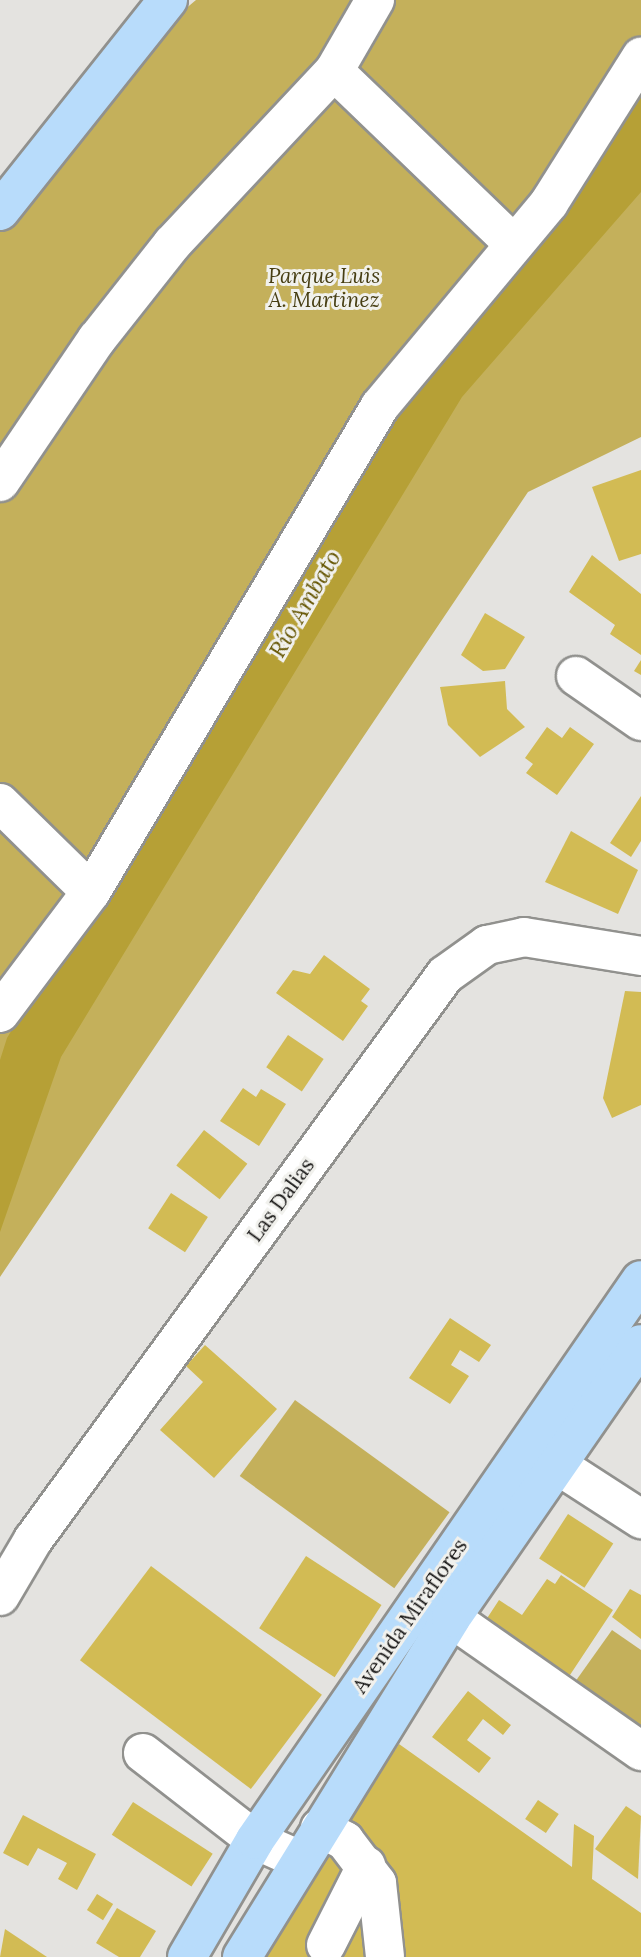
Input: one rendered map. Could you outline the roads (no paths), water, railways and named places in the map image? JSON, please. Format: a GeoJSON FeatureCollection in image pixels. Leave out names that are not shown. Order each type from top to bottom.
{"type":"FeatureCollection","features":[{"type":"Feature","properties":{"kind":"main road"},"geometry":{"type":"LineString","coordinates":[[0,211],[168,0]]}},
{"type":"Feature","properties":{"kind":"main road","name":"Avenida Miraflores"},"geometry":{"type":"LineString","coordinates":[[187,1957],[255,1840],[620,1352],[641,1280]]}},
{"type":"Feature","properties":{"kind":"main road","name":"Avenida Miraflores"},"geometry":{"type":"LineString","coordinates":[[242,1957],[451,1618],[541,1455]]}},
{"type":"Feature","properties":{"kind":"street"},"geometry":{"type":"LineString","coordinates":[[0,482],[97,339],[172,244],[334,71],[375,0]]}},
{"type":"Feature","properties":{"kind":"street"},"geometry":{"type":"LineString","coordinates":[[0,1013],[91,892],[384,409],[549,203],[641,57]]}},
{"type":"Feature","properties":{"kind":"street"},"geometry":{"type":"LineString","coordinates":[[334,71],[514,244]]}},
{"type":"Feature","properties":{"kind":"street"},"geometry":{"type":"LineString","coordinates":[[576,676],[641,721]]}},
{"type":"Feature","properties":{"kind":"street"},"geometry":{"type":"LineString","coordinates":[[0,803],[91,892]]}},
{"type":"Feature","properties":{"kind":"street","name":"Las Dalias"},"geometry":{"type":"LineString","coordinates":[[0,1597],[33,1540],[445,975],[487,945],[524,937],[641,956]]}},
{"type":"Feature","properties":{"kind":"street"},"geometry":{"type":"LineString","coordinates":[[541,1455],[641,1519]]}},
{"type":"Feature","properties":{"kind":"street"},"geometry":{"type":"LineString","coordinates":[[451,1618],[641,1751]]}},
{"type":"Feature","properties":{"kind":"street"},"geometry":{"type":"LineString","coordinates":[[144,1753],[255,1840],[300,1860]]}},
{"type":"Feature","properties":{"kind":"street"},"geometry":{"type":"LineString","coordinates":[[320,1828],[345,1841],[377,1883],[385,1957]]}},
{"type":"Feature","properties":{"kind":"street"},"geometry":{"type":"LineString","coordinates":[[326,1945],[366,1866]]}},
{"type":"Feature","properties":{"kind":"water","name":"Río Ambato"},"geometry":{"type":"Polygon","coordinates":[[[641,81],[641,192],[462,397],[61,1057],[0,1232],[0,1060],[7,1038],[324,508],[641,81]]]}},
{"type":"Feature","properties":{"kind":"park label","name":"Parque Luis A. Martinez"},"geometry":{"type":"Point","coordinates":[324,288]}}]}
